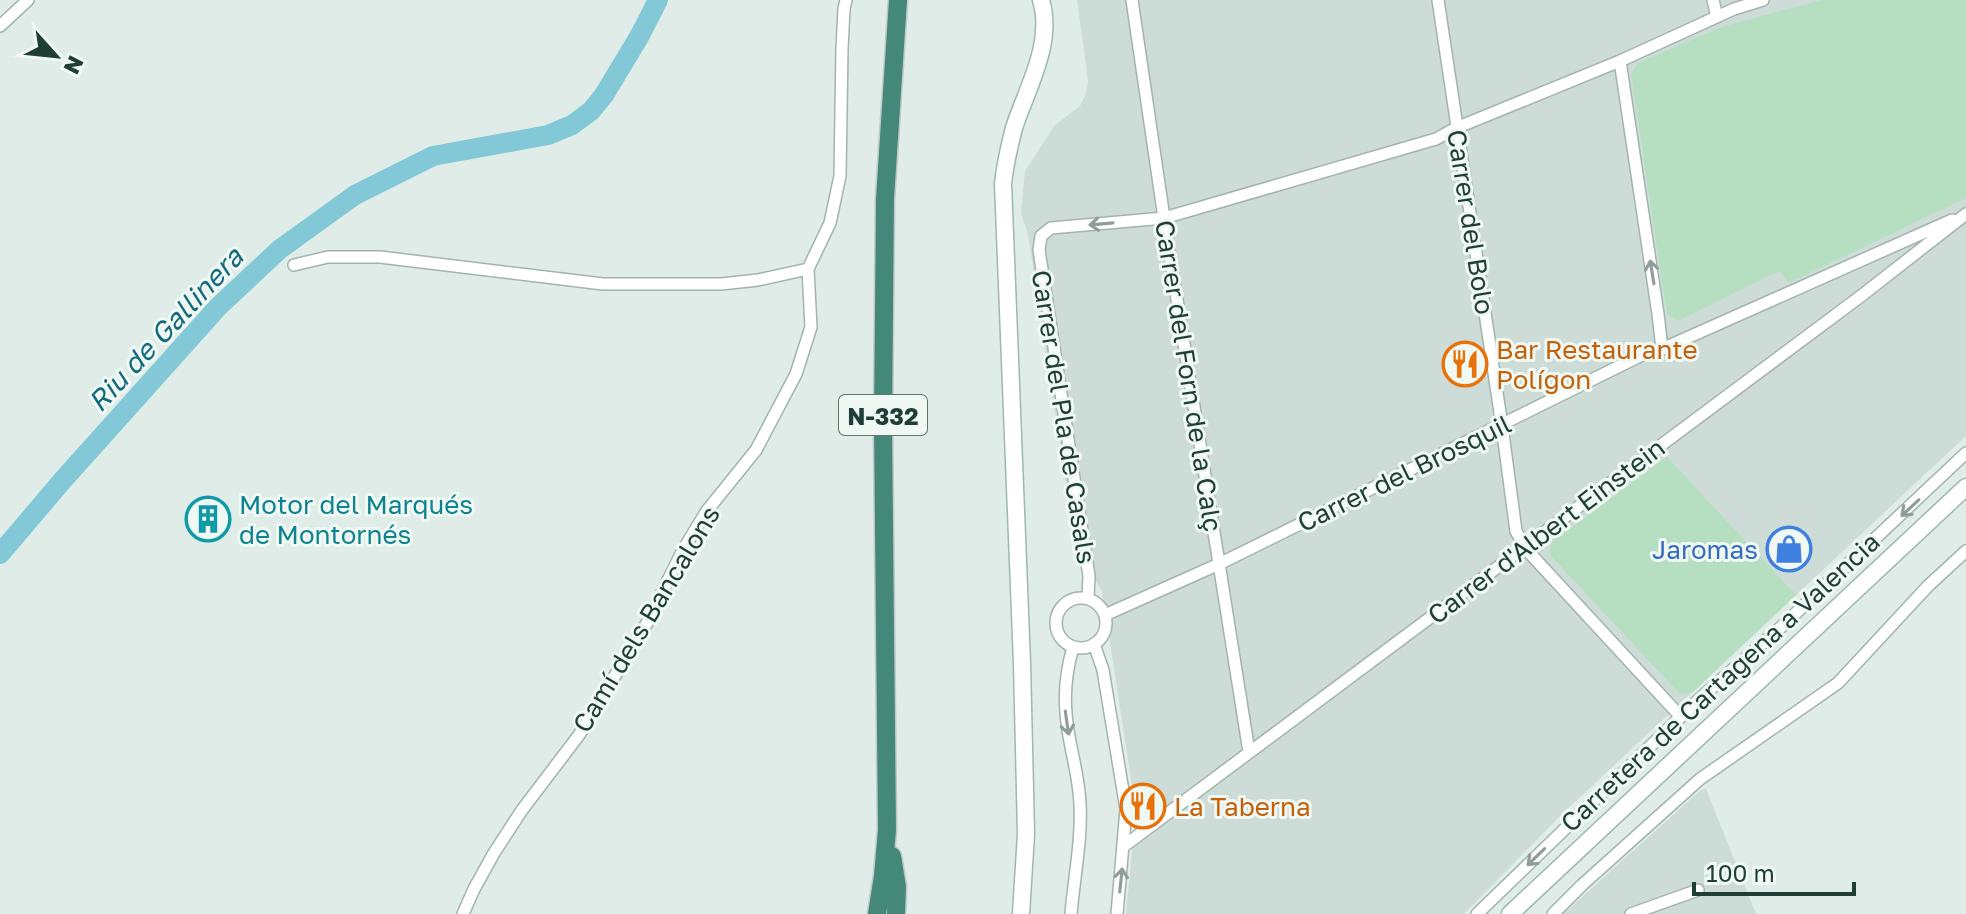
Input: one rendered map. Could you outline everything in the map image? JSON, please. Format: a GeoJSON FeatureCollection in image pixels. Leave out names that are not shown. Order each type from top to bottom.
{"type":"FeatureCollection","features":[{"type":"Feature","properties":{"kind":"highway","name":"N-332"},"geometry":{"type":"LineString","coordinates":[[877,914],[887,830],[883,440],[885,229],[898,0]]}},
{"type":"Feature","properties":{"kind":"highway"},"geometry":{"type":"LineString","coordinates":[[887,830],[897,887],[896,914]]}},
{"type":"Feature","properties":{"kind":"main road"},"geometry":{"type":"LineString","coordinates":[[1021,914],[1026,834],[1023,710],[1003,184],[1007,155],[1042,47],[1046,15],[1041,0]]}},
{"type":"Feature","properties":{"kind":"main road","name":"Carretera de Cartagena a Valencia"},"geometry":{"type":"LineString","coordinates":[[1510,914],[1966,487]]}},
{"type":"Feature","properties":{"kind":"street"},"geometry":{"type":"LineString","coordinates":[[0,26],[28,0]]}},
{"type":"Feature","properties":{"kind":"street"},"geometry":{"type":"LineString","coordinates":[[294,265],[328,257],[380,257],[603,284],[721,284],[808,269],[830,223],[840,176],[846,0]]}},
{"type":"Feature","properties":{"kind":"street","name":"Carrer del Forn de la Calç"},"geometry":{"type":"LineString","coordinates":[[1132,0],[1249,752]]}},
{"type":"Feature","properties":{"kind":"street","name":"Carrer del Bolo"},"geometry":{"type":"LineString","coordinates":[[1438,0],[1516,531],[1525,548],[1680,716]]}},
{"type":"Feature","properties":{"kind":"street"},"geometry":{"type":"LineString","coordinates":[[1713,0],[1717,17]]}},
{"type":"Feature","properties":{"kind":"street"},"geometry":{"type":"LineString","coordinates":[[1164,218],[1436,139],[1734,9],[1763,0]]}},
{"type":"Feature","properties":{"kind":"street"},"geometry":{"type":"LineString","coordinates":[[1620,61],[1662,349]]}},
{"type":"Feature","properties":{"kind":"street","name":"Carrer del Brosquil"},"geometry":{"type":"LineString","coordinates":[[1105,615],[1219,564],[1646,353],[1662,349],[1966,214]]}},
{"type":"Feature","properties":{"kind":"street","name":"Carrer d'Albert Einstein"},"geometry":{"type":"LineString","coordinates":[[1124,846],[1861,296],[1966,214]]}},
{"type":"Feature","properties":{"kind":"street","name":"Carrer del Pla de Casals"},"geometry":{"type":"LineString","coordinates":[[1088,599],[1089,576],[1039,250],[1041,236],[1051,228],[1164,218]]}},
{"type":"Feature","properties":{"kind":"street","name":"Camí dels Bancalons"},"geometry":{"type":"LineString","coordinates":[[463,914],[508,832],[579,735],[647,623],[698,524],[756,450],[781,404],[796,374],[811,327],[808,269]]}},
{"type":"Feature","properties":{"kind":"street"},"geometry":{"type":"LineString","coordinates":[[1477,914],[1680,716],[1802,608],[1966,453]]}},
{"type":"Feature","properties":{"kind":"street"},"geometry":{"type":"LineString","coordinates":[[1553,914],[1700,779],[1838,683],[1928,586],[1966,551]]}},
{"type":"Feature","properties":{"kind":"street"},"geometry":{"type":"LineString","coordinates":[[1088,599],[1098,605],[1105,615],[1103,633],[1094,644],[1085,647],[1073,647],[1063,640],[1057,630],[1058,612],[1071,600],[1088,599]]}},
{"type":"Feature","properties":{"kind":"street"},"geometry":{"type":"LineString","coordinates":[[1094,644],[1103,670],[1126,809],[1117,914]]}},
{"type":"Feature","properties":{"kind":"street"},"geometry":{"type":"LineString","coordinates":[[1071,914],[1080,814],[1065,702],[1073,647]]}},
{"type":"Feature","properties":{"kind":"street"},"geometry":{"type":"LineString","coordinates":[[1631,914],[1698,890]]}},
{"type":"Feature","properties":{"kind":"shaded area"},"geometry":{"type":"Polygon","coordinates":[[[1077,0],[1966,0],[1966,436],[1564,812],[1464,914],[1126,914],[1136,811],[1102,591],[1076,550],[1028,234],[1021,213],[1025,171],[1055,125],[1080,106],[1086,94],[1087,72],[1077,0]]]}},
{"type":"Feature","properties":{"kind":"shaded area"},"geometry":{"type":"Polygon","coordinates":[[[1706,789],[1756,914],[1563,914],[1701,790],[1706,789]]]}},
{"type":"Feature","properties":{"kind":"green space"},"geometry":{"type":"Polygon","coordinates":[[[1821,0],[1966,0],[1966,198],[1789,283],[1779,271],[1678,321],[1667,315],[1631,74],[1638,63],[1721,27],[1821,0]]]}},
{"type":"Feature","properties":{"kind":"green space"},"geometry":{"type":"Polygon","coordinates":[[[1667,457],[1796,595],[1692,693],[1680,694],[1550,555],[1551,543],[1667,457]]]}},
{"type":"Feature","properties":{"kind":"waterway","name":"Riu de Gallinera"},"geometry":{"type":"LineString","coordinates":[[0,554],[218,307],[280,249],[355,195],[433,156],[548,135],[572,125],[591,111],[604,95],[658,0]]}},
{"type":"Feature","properties":{"kind":"place","name":"Bar Restaurante Polígon"},"geometry":{"type":"Point","coordinates":[1465,364]}},
{"type":"Feature","properties":{"kind":"place","name":"Motor del Marqués de Montornés"},"geometry":{"type":"Point","coordinates":[208,519]}},
{"type":"Feature","properties":{"kind":"place","name":"Jaromas"},"geometry":{"type":"Point","coordinates":[1789,549]}},
{"type":"Feature","properties":{"kind":"place","name":"La Taberna"},"geometry":{"type":"Point","coordinates":[1143,806]}}]}
